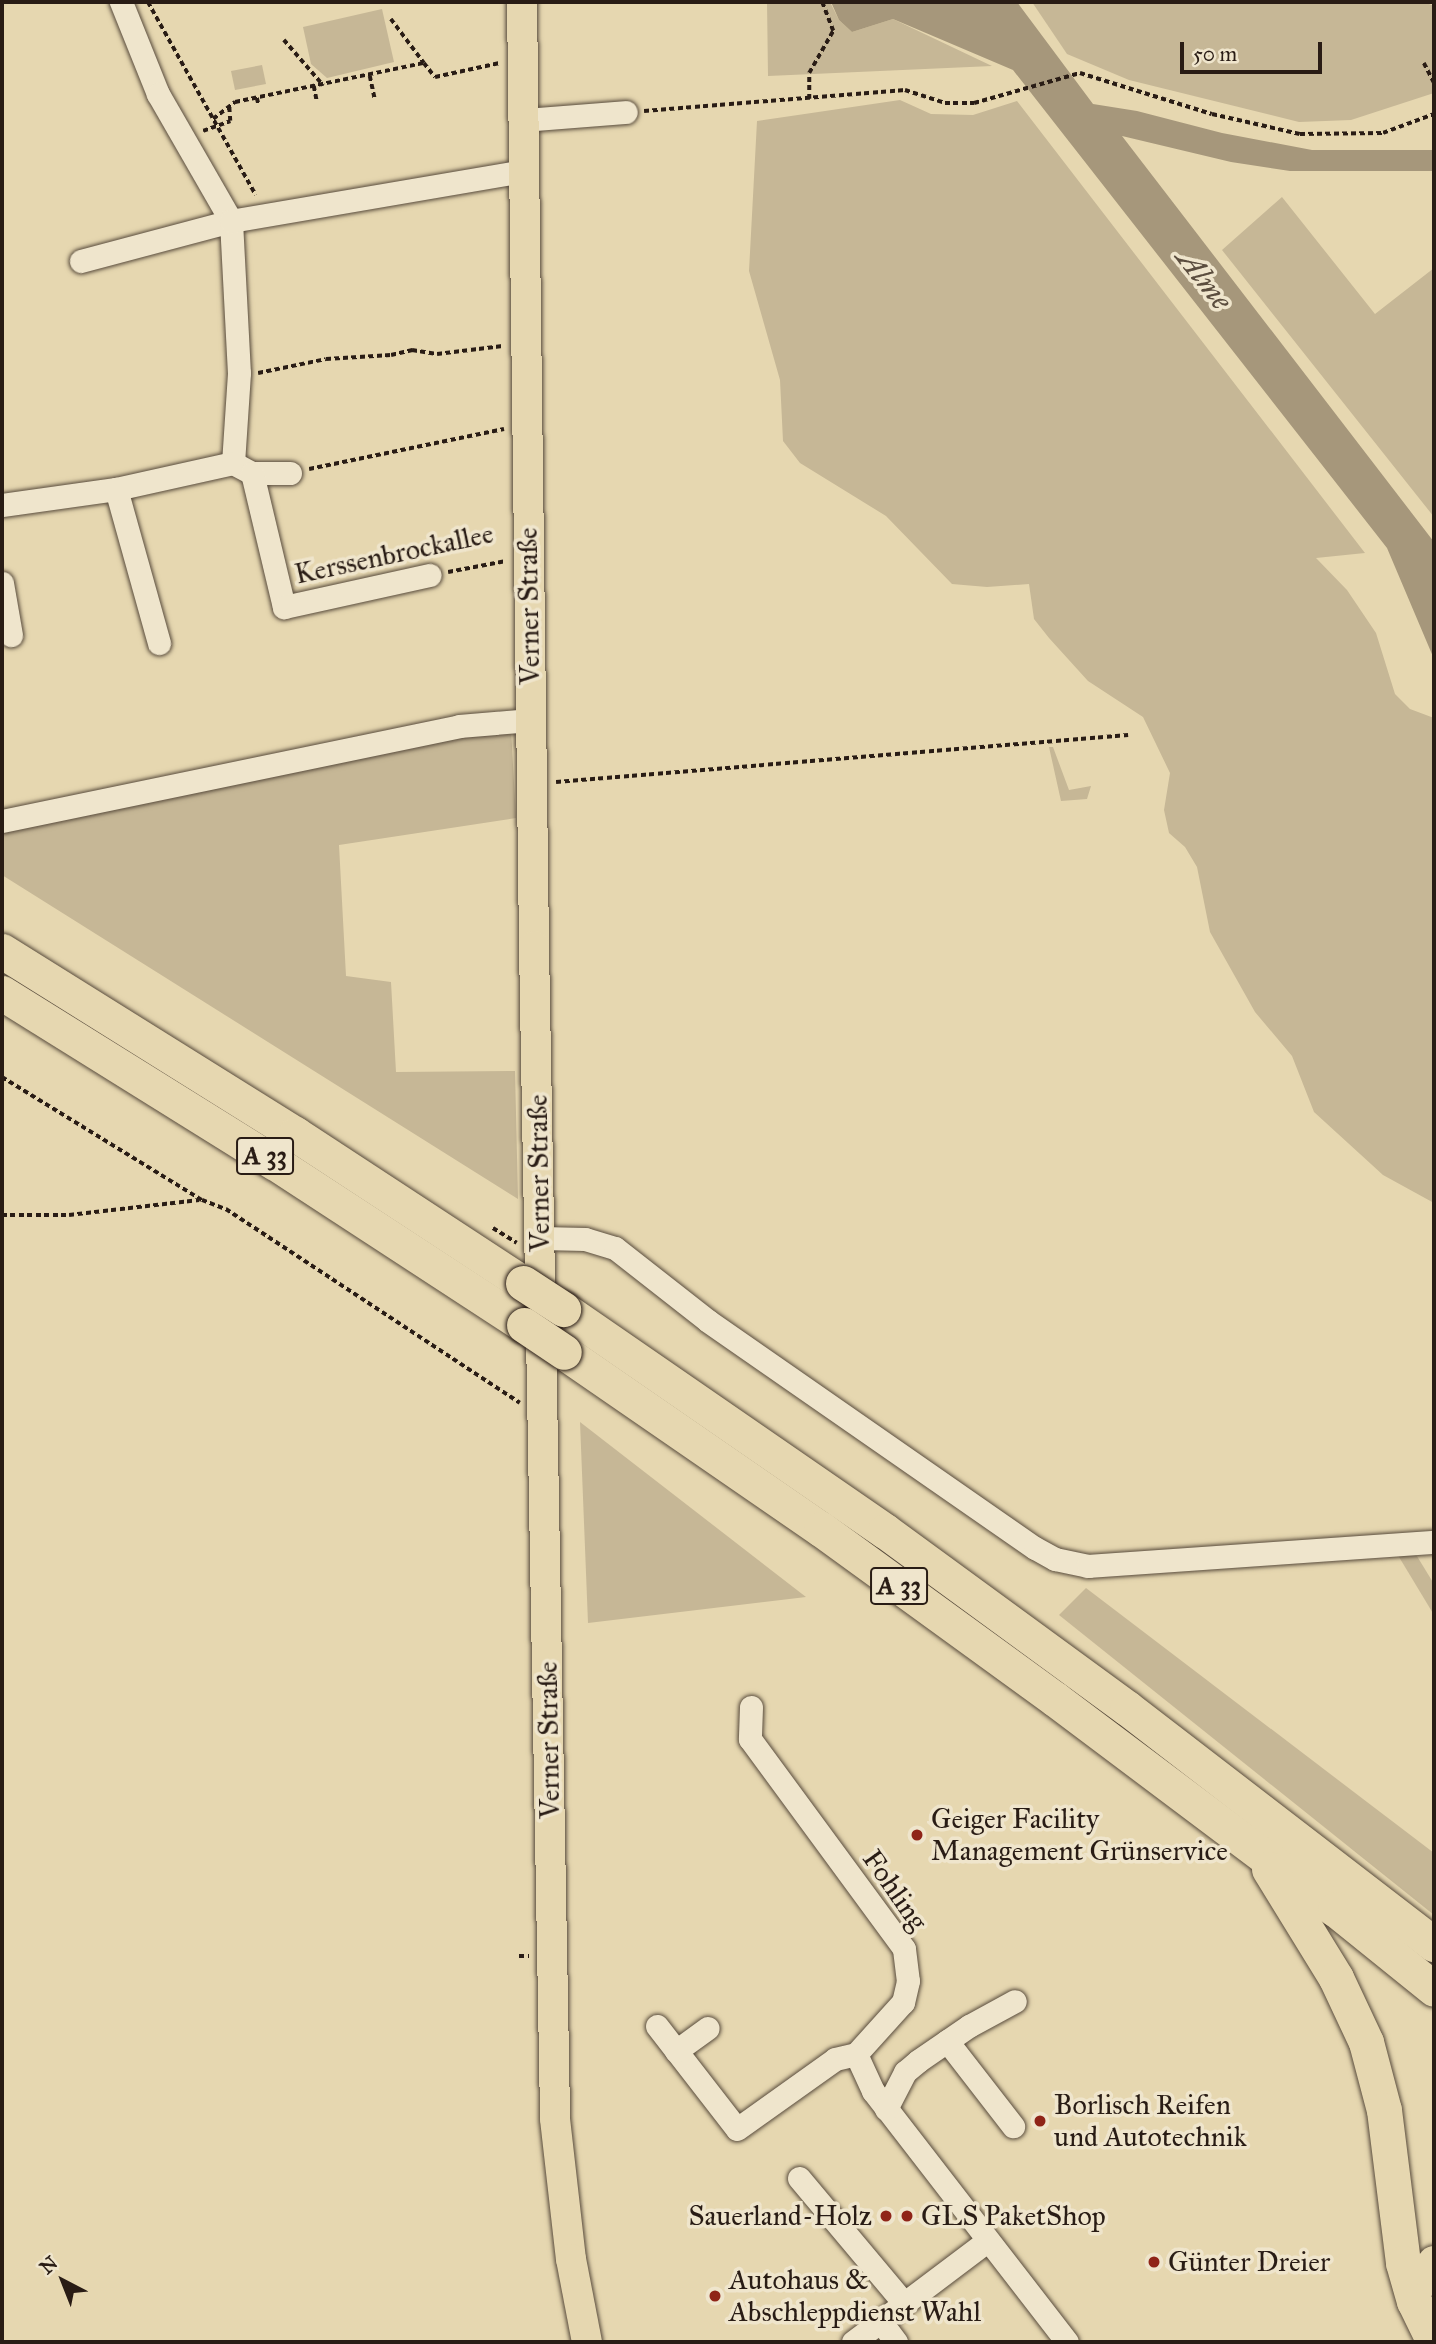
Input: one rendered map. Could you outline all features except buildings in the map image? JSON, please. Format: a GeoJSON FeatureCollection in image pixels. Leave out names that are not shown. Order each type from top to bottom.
{"type":"FeatureCollection","features":[{"type":"Feature","properties":{"kind":"highway","name":"A 33"},"geometry":{"type":"LineString","coordinates":[[2,951],[295,1134],[563,1309],[885,1531],[1127,1708],[1434,1944]]}},
{"type":"Feature","properties":{"kind":"highway","name":"A 33"},"geometry":{"type":"LineString","coordinates":[[2,993],[274,1162],[524,1325],[821,1529],[1258,1851],[1434,1989]]}},
{"type":"Feature","properties":{"kind":"highway"},"geometry":{"type":"LineString","coordinates":[[1258,1851],[1332,1971],[1366,2042],[1384,2110],[1403,2263],[1419,2314],[1434,2342]]}},
{"type":"Feature","properties":{"kind":"highway"},"geometry":{"type":"LineString","coordinates":[[1434,2263],[1434,2278]]}},
{"type":"Feature","properties":{"kind":"main road","name":"Verner Straße"},"geometry":{"type":"LineString","coordinates":[[522,2],[533,785],[530,1242],[543,1407],[555,2119],[571,2259],[587,2342]]}},
{"type":"Feature","properties":{"kind":"street","name":"Kerssenbrockallee"},"geometry":{"type":"LineString","coordinates":[[121,2],[158,94],[231,221],[242,468],[284,607],[430,575]]}},
{"type":"Feature","properties":{"kind":"street"},"geometry":{"type":"LineString","coordinates":[[523,120],[626,112]]}},
{"type":"Feature","properties":{"kind":"street"},"geometry":{"type":"LineString","coordinates":[[81,261],[231,221],[524,171]]}},
{"type":"Feature","properties":{"kind":"street"},"geometry":{"type":"LineString","coordinates":[[2,505],[242,468],[290,473]]}},
{"type":"Feature","properties":{"kind":"street"},"geometry":{"type":"LineString","coordinates":[[116,489],[159,642]]}},
{"type":"Feature","properties":{"kind":"street"},"geometry":{"type":"LineString","coordinates":[[2,583],[11,635]]}},
{"type":"Feature","properties":{"kind":"street"},"geometry":{"type":"LineString","coordinates":[[2,821],[459,726],[531,720]]}},
{"type":"Feature","properties":{"kind":"street"},"geometry":{"type":"LineString","coordinates":[[530,1242],[585,1239],[615,1248],[708,1321],[1055,1559],[1088,1566],[1434,1542]]}},
{"type":"Feature","properties":{"kind":"street","name":"Fohling"},"geometry":{"type":"LineString","coordinates":[[751,1707],[750,1739],[904,1949],[908,1981],[903,2002],[856,2054]]}},
{"type":"Feature","properties":{"kind":"street"},"geometry":{"type":"LineString","coordinates":[[886,2109],[905,2072],[947,2041],[1015,2001]]}},
{"type":"Feature","properties":{"kind":"street"},"geometry":{"type":"LineString","coordinates":[[657,2026],[737,2130],[835,2059],[856,2054],[873,2091],[886,2109],[1067,2342]]}},
{"type":"Feature","properties":{"kind":"street"},"geometry":{"type":"LineString","coordinates":[[676,2051],[708,2028]]}},
{"type":"Feature","properties":{"kind":"street"},"geometry":{"type":"LineString","coordinates":[[947,2041],[1013,2126]]}},
{"type":"Feature","properties":{"kind":"street"},"geometry":{"type":"LineString","coordinates":[[799,2178],[904,2303]]}},
{"type":"Feature","properties":{"kind":"street"},"geometry":{"type":"LineString","coordinates":[[853,2342],[987,2241]]}},
{"type":"Feature","properties":{"kind":"street"},"geometry":{"type":"LineString","coordinates":[[881,2322],[895,2342]]}},
{"type":"Feature","properties":{"kind":"path"},"geometry":{"type":"LineString","coordinates":[[148,2],[255,194],[263,198]]}},
{"type":"Feature","properties":{"kind":"path"},"geometry":{"type":"LineString","coordinates":[[809,99],[809,74],[833,31],[822,2]]}},
{"type":"Feature","properties":{"kind":"path"},"geometry":{"type":"LineString","coordinates":[[391,19],[435,77],[523,58]]}},
{"type":"Feature","properties":{"kind":"path"},"geometry":{"type":"LineString","coordinates":[[284,40],[323,85]]}},
{"type":"Feature","properties":{"kind":"path"},"geometry":{"type":"LineString","coordinates":[[213,119],[229,106],[257,98],[424,63]]}},
{"type":"Feature","properties":{"kind":"path"},"geometry":{"type":"LineString","coordinates":[[1424,63],[1434,83]]}},
{"type":"Feature","properties":{"kind":"path"},"geometry":{"type":"LineString","coordinates":[[626,112],[809,99],[836,93],[905,90],[946,103],[974,103],[1010,96],[1080,73],[1212,114],[1300,134],[1383,133],[1434,114]]}},
{"type":"Feature","properties":{"kind":"path"},"geometry":{"type":"LineString","coordinates":[[370,76],[375,99]]}},
{"type":"Feature","properties":{"kind":"path"},"geometry":{"type":"LineString","coordinates":[[314,86],[317,101]]}},
{"type":"Feature","properties":{"kind":"path"},"geometry":{"type":"LineString","coordinates":[[257,98],[259,106]]}},
{"type":"Feature","properties":{"kind":"path"},"geometry":{"type":"LineString","coordinates":[[217,126],[230,121],[229,106]]}},
{"type":"Feature","properties":{"kind":"path"},"geometry":{"type":"LineString","coordinates":[[239,373],[262,373],[326,359],[391,355],[412,350],[437,354],[526,343]]}},
{"type":"Feature","properties":{"kind":"path"},"geometry":{"type":"LineString","coordinates":[[290,473],[527,424]]}},
{"type":"Feature","properties":{"kind":"path","name":"Kerssenbrockallee"},"geometry":{"type":"LineString","coordinates":[[430,575],[529,557]]}},
{"type":"Feature","properties":{"kind":"path"},"geometry":{"type":"LineString","coordinates":[[533,785],[1128,736]]}},
{"type":"Feature","properties":{"kind":"path"},"geometry":{"type":"LineString","coordinates":[[2,1077],[201,1199],[226,1209],[518,1403],[543,1407]]}},
{"type":"Feature","properties":{"kind":"path"},"geometry":{"type":"LineString","coordinates":[[2,1215],[69,1215],[201,1199]]}},
{"type":"Feature","properties":{"kind":"path"},"geometry":{"type":"LineString","coordinates":[[494,1228],[530,1242]]}},
{"type":"Feature","properties":{"kind":"shaded area"},"geometry":{"type":"Polygon","coordinates":[[[767,2],[830,2],[839,20],[852,32],[893,19],[992,66],[768,76],[767,2]]]}},
{"type":"Feature","properties":{"kind":"shaded area"},"geometry":{"type":"Polygon","coordinates":[[[1032,2],[1423,2],[1432,5],[1434,15],[1434,93],[1351,120],[1299,122],[1129,80],[1067,54],[1032,2]]]}},
{"type":"Feature","properties":{"kind":"shaded area"},"geometry":{"type":"Polygon","coordinates":[[[382,9],[394,62],[327,78],[311,64],[303,27],[382,9]]]}},
{"type":"Feature","properties":{"kind":"shaded area"},"geometry":{"type":"Polygon","coordinates":[[[262,65],[266,84],[235,90],[231,71],[262,65]]]}},
{"type":"Feature","properties":{"kind":"shaded area"},"geometry":{"type":"Polygon","coordinates":[[[900,100],[931,114],[973,115],[1017,101],[1365,553],[1316,558],[1347,590],[1376,633],[1395,694],[1410,709],[1434,718],[1434,1203],[1383,1175],[1314,1112],[1292,1056],[1255,1012],[1210,932],[1197,867],[1185,847],[1169,833],[1164,810],[1170,773],[1143,717],[1088,681],[1049,638],[1034,619],[1029,584],[987,587],[952,584],[886,516],[800,463],[783,441],[780,380],[749,271],[757,121],[900,100]]]}},
{"type":"Feature","properties":{"kind":"shaded area"},"geometry":{"type":"Polygon","coordinates":[[[1282,197],[1375,314],[1434,268],[1434,517],[1222,250],[1282,197]]]}},
{"type":"Feature","properties":{"kind":"shaded area"},"geometry":{"type":"Polygon","coordinates":[[[479,727],[511,729],[516,818],[339,845],[346,976],[391,982],[396,1072],[515,1071],[518,1199],[2,875],[2,830],[479,727]]]}},
{"type":"Feature","properties":{"kind":"shaded area"},"geometry":{"type":"Polygon","coordinates":[[[1049,747],[1053,747],[1069,790],[1091,786],[1087,799],[1061,801],[1049,747]]]}},
{"type":"Feature","properties":{"kind":"shaded area"},"geometry":{"type":"Polygon","coordinates":[[[580,1422],[806,1597],[588,1623],[580,1422]]]}},
{"type":"Feature","properties":{"kind":"shaded area"},"geometry":{"type":"Polygon","coordinates":[[[1412,1548],[1434,1584],[1434,1615],[1396,1552],[1412,1548]]]}},
{"type":"Feature","properties":{"kind":"shaded area"},"geometry":{"type":"Polygon","coordinates":[[[1086,1588],[1434,1853],[1434,1915],[1059,1615],[1086,1588]]]}},
{"type":"Feature","properties":{"kind":"water","name":"Alme"},"geometry":{"type":"Polygon","coordinates":[[[831,2],[1017,2],[1093,104],[1137,111],[1222,133],[1312,150],[1434,150],[1434,171],[1290,171],[1231,162],[1122,136],[1434,542],[1434,659],[1387,548],[1013,70],[893,19],[852,32],[839,20],[831,2]]]}},
{"type":"Feature","properties":{"kind":"place","name":"Geiger Facility Management Grünservice"},"geometry":{"type":"Point","coordinates":[917,1835]}},
{"type":"Feature","properties":{"kind":"place","name":"Borlisch Reifen und Autotechnik"},"geometry":{"type":"Point","coordinates":[1040,2121]}},
{"type":"Feature","properties":{"kind":"place","name":"Sauerland-Holz"},"geometry":{"type":"Point","coordinates":[886,2216]}},
{"type":"Feature","properties":{"kind":"place","name":"GLS PaketShop"},"geometry":{"type":"Point","coordinates":[907,2216]}},
{"type":"Feature","properties":{"kind":"place","name":"Günter Dreier"},"geometry":{"type":"Point","coordinates":[1154,2262]}},
{"type":"Feature","properties":{"kind":"place","name":"Autohaus & Abschleppdienst Wahl"},"geometry":{"type":"Point","coordinates":[715,2296]}}]}
